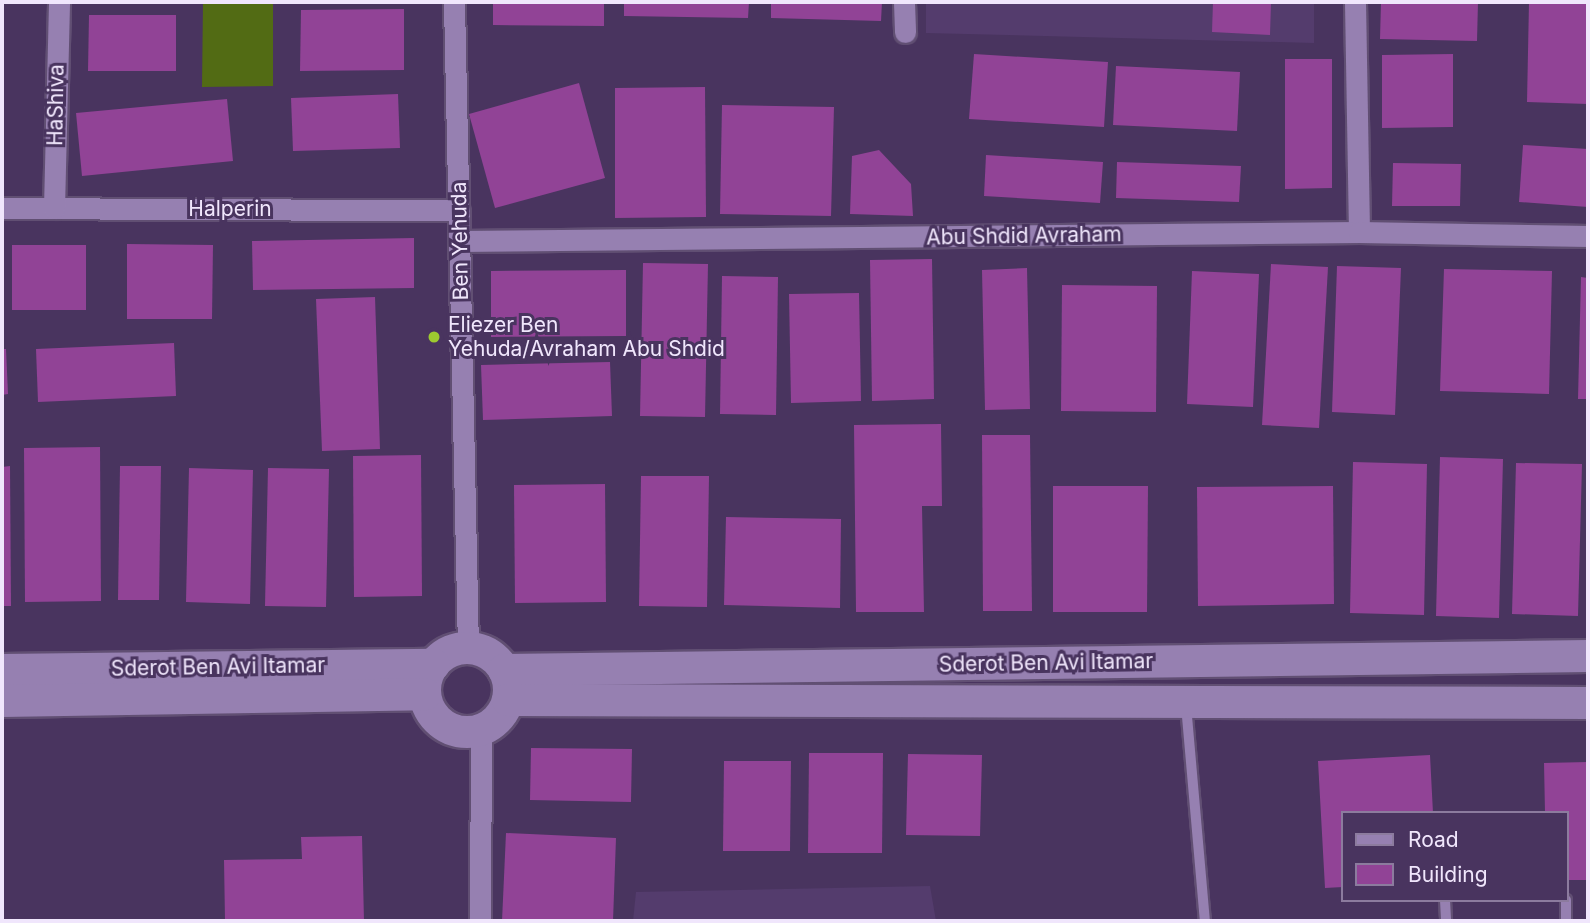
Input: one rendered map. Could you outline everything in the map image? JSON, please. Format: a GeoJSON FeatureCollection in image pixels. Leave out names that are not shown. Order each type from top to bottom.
{"type":"FeatureCollection","features":[{"type":"Feature","properties":{"kind":"main road"},"geometry":{"type":"LineString","coordinates":[[468,649],[494,658],[506,685],[494,723],[481,731],[451,730],[440,723],[425,694],[434,665],[452,651],[468,649]]}},
{"type":"Feature","properties":{"kind":"main road","name":"Sderot Ben Avi Itamar"},"geometry":{"type":"LineString","coordinates":[[506,685],[1588,656]]}},
{"type":"Feature","properties":{"kind":"main road","name":"Sderot Ben Avi Itamar"},"geometry":{"type":"LineString","coordinates":[[2,670],[434,665]]}},
{"type":"Feature","properties":{"kind":"main road","name":"Sderot Ben Avi Itamar"},"geometry":{"type":"LineString","coordinates":[[506,685],[1186,702],[1588,703]]}},
{"type":"Feature","properties":{"kind":"main road","name":"Sderot Ben Avi Itamar"},"geometry":{"type":"LineString","coordinates":[[2,701],[425,694]]}},
{"type":"Feature","properties":{"kind":"street","name":"HaShiva"},"geometry":{"type":"LineString","coordinates":[[54,208],[59,2]]}},
{"type":"Feature","properties":{"kind":"street","name":"Ben Yehuda"},"geometry":{"type":"LineString","coordinates":[[454,2],[468,649]]}},
{"type":"Feature","properties":{"kind":"street"},"geometry":{"type":"LineString","coordinates":[[904,2],[905,32]]}},
{"type":"Feature","properties":{"kind":"street"},"geometry":{"type":"LineString","coordinates":[[1355,2],[1359,232]]}},
{"type":"Feature","properties":{"kind":"street","name":"Halperin"},"geometry":{"type":"LineString","coordinates":[[2,208],[459,210]]}},
{"type":"Feature","properties":{"kind":"street","name":"Abu Shdid Avraham"},"geometry":{"type":"LineString","coordinates":[[460,241],[1359,232],[1588,236]]}},
{"type":"Feature","properties":{"kind":"street"},"geometry":{"type":"LineString","coordinates":[[481,731],[481,921]]}},
{"type":"Feature","properties":{"kind":"lane"},"geometry":{"type":"LineString","coordinates":[[1186,702],[1205,921]]}},
{"type":"Feature","properties":{"kind":"lane"},"geometry":{"type":"LineString","coordinates":[[1445,902],[1446,921]]}},
{"type":"Feature","properties":{"kind":"lane"},"geometry":{"type":"LineString","coordinates":[[1566,902],[1566,921]]}},
{"type":"Feature","properties":{"kind":"shaded area"},"geometry":{"type":"Polygon","coordinates":[[[926,2],[1314,2],[1314,43],[926,33],[926,2]]]}},
{"type":"Feature","properties":{"kind":"shaded area"},"geometry":{"type":"Polygon","coordinates":[[[930,886],[936,921],[633,921],[636,892],[930,886]]]}},
{"type":"Feature","properties":{"kind":"green space"},"geometry":{"type":"Polygon","coordinates":[[[203,2],[273,2],[273,86],[202,87],[203,2]]]}},
{"type":"Feature","properties":{"kind":"building"},"geometry":{"type":"Polygon","coordinates":[[[493,2],[604,2],[604,26],[493,25],[493,2]]]}},
{"type":"Feature","properties":{"kind":"building"},"geometry":{"type":"Polygon","coordinates":[[[624,2],[749,2],[748,18],[624,16],[624,2]]]}},
{"type":"Feature","properties":{"kind":"building"},"geometry":{"type":"Polygon","coordinates":[[[771,2],[882,2],[881,21],[771,18],[771,2]]]}},
{"type":"Feature","properties":{"kind":"building"},"geometry":{"type":"Polygon","coordinates":[[[1213,2],[1271,2],[1270,35],[1212,32],[1213,2]]]}},
{"type":"Feature","properties":{"kind":"building"},"geometry":{"type":"Polygon","coordinates":[[[1381,2],[1478,2],[1477,41],[1380,39],[1381,2]]]}},
{"type":"Feature","properties":{"kind":"building"},"geometry":{"type":"Polygon","coordinates":[[[1529,2],[1588,2],[1588,104],[1527,102],[1529,2]]]}},
{"type":"Feature","properties":{"kind":"building"},"geometry":{"type":"Polygon","coordinates":[[[404,9],[404,70],[300,71],[301,10],[404,9]]]}},
{"type":"Feature","properties":{"kind":"building"},"geometry":{"type":"Polygon","coordinates":[[[89,15],[176,15],[176,71],[88,71],[89,15]]]}},
{"type":"Feature","properties":{"kind":"building"},"geometry":{"type":"Polygon","coordinates":[[[974,54],[1108,62],[1104,127],[969,119],[974,54]]]}},
{"type":"Feature","properties":{"kind":"building"},"geometry":{"type":"Polygon","coordinates":[[[1453,54],[1453,127],[1382,128],[1382,55],[1453,54]]]}},
{"type":"Feature","properties":{"kind":"building"},"geometry":{"type":"Polygon","coordinates":[[[1285,59],[1332,59],[1332,188],[1285,189],[1285,59]]]}},
{"type":"Feature","properties":{"kind":"building"},"geometry":{"type":"Polygon","coordinates":[[[1116,66],[1240,72],[1237,131],[1113,125],[1116,66]]]}},
{"type":"Feature","properties":{"kind":"building"},"geometry":{"type":"Polygon","coordinates":[[[579,83],[605,178],[495,208],[469,114],[579,83]]]}},
{"type":"Feature","properties":{"kind":"building"},"geometry":{"type":"Polygon","coordinates":[[[705,87],[706,217],[615,218],[615,88],[705,87]]]}},
{"type":"Feature","properties":{"kind":"building"},"geometry":{"type":"Polygon","coordinates":[[[398,94],[400,148],[293,151],[291,98],[398,94]]]}},
{"type":"Feature","properties":{"kind":"building"},"geometry":{"type":"Polygon","coordinates":[[[227,99],[233,161],[82,176],[76,113],[227,99]]]}},
{"type":"Feature","properties":{"kind":"building"},"geometry":{"type":"Polygon","coordinates":[[[722,105],[834,107],[831,216],[720,214],[722,105]]]}},
{"type":"Feature","properties":{"kind":"building"},"geometry":{"type":"Polygon","coordinates":[[[1523,145],[1588,149],[1588,207],[1519,202],[1523,145]]]}},
{"type":"Feature","properties":{"kind":"building"},"geometry":{"type":"Polygon","coordinates":[[[879,150],[911,184],[913,216],[850,214],[852,156],[879,150]]]}},
{"type":"Feature","properties":{"kind":"building"},"geometry":{"type":"Polygon","coordinates":[[[986,155],[1103,162],[1100,203],[984,196],[986,155]]]}},
{"type":"Feature","properties":{"kind":"building"},"geometry":{"type":"Polygon","coordinates":[[[1117,162],[1241,166],[1239,202],[1116,198],[1117,162]]]}},
{"type":"Feature","properties":{"kind":"building"},"geometry":{"type":"Polygon","coordinates":[[[1393,163],[1461,164],[1460,206],[1392,206],[1393,163]]]}},
{"type":"Feature","properties":{"kind":"building"},"geometry":{"type":"Polygon","coordinates":[[[414,238],[414,288],[253,290],[252,241],[414,238]]]}},
{"type":"Feature","properties":{"kind":"building"},"geometry":{"type":"Polygon","coordinates":[[[127,244],[213,245],[212,319],[127,319],[127,244]]]}},
{"type":"Feature","properties":{"kind":"building"},"geometry":{"type":"Polygon","coordinates":[[[12,245],[86,245],[86,310],[12,310],[12,245]]]}},
{"type":"Feature","properties":{"kind":"building"},"geometry":{"type":"Polygon","coordinates":[[[932,259],[934,399],[872,401],[870,260],[932,259]]]}},
{"type":"Feature","properties":{"kind":"building"},"geometry":{"type":"Polygon","coordinates":[[[643,263],[708,264],[705,417],[640,416],[643,263]]]}},
{"type":"Feature","properties":{"kind":"building"},"geometry":{"type":"Polygon","coordinates":[[[1271,264],[1328,267],[1319,428],[1262,425],[1271,264]]]}},
{"type":"Feature","properties":{"kind":"building"},"geometry":{"type":"Polygon","coordinates":[[[1337,266],[1401,268],[1395,415],[1332,412],[1337,266]]]}},
{"type":"Feature","properties":{"kind":"building"},"geometry":{"type":"Polygon","coordinates":[[[1027,268],[1030,409],[985,410],[982,270],[1027,268]]]}},
{"type":"Feature","properties":{"kind":"building"},"geometry":{"type":"Polygon","coordinates":[[[1444,269],[1552,271],[1549,394],[1440,391],[1444,269]]]}},
{"type":"Feature","properties":{"kind":"building"},"geometry":{"type":"Polygon","coordinates":[[[626,270],[626,336],[491,337],[491,271],[626,270]]]}},
{"type":"Feature","properties":{"kind":"building"},"geometry":{"type":"Polygon","coordinates":[[[1192,271],[1259,274],[1253,407],[1187,404],[1192,271]]]}},
{"type":"Feature","properties":{"kind":"building"},"geometry":{"type":"Polygon","coordinates":[[[722,276],[778,277],[776,415],[720,414],[722,276]]]}},
{"type":"Feature","properties":{"kind":"building"},"geometry":{"type":"Polygon","coordinates":[[[1581,277],[1588,278],[1588,399],[1578,399],[1581,277]]]}},
{"type":"Feature","properties":{"kind":"building"},"geometry":{"type":"Polygon","coordinates":[[[1062,285],[1157,286],[1156,412],[1061,411],[1062,285]]]}},
{"type":"Feature","properties":{"kind":"building"},"geometry":{"type":"Polygon","coordinates":[[[859,293],[861,401],[791,403],[789,294],[859,293]]]}},
{"type":"Feature","properties":{"kind":"building"},"geometry":{"type":"Polygon","coordinates":[[[375,297],[380,449],[322,451],[316,299],[375,297]]]}},
{"type":"Feature","properties":{"kind":"building"},"geometry":{"type":"Polygon","coordinates":[[[174,343],[176,396],[38,402],[36,349],[174,343]]]}},
{"type":"Feature","properties":{"kind":"building"},"geometry":{"type":"Polygon","coordinates":[[[2,349],[6,349],[8,394],[2,395],[2,349]]]}},
{"type":"Feature","properties":{"kind":"building"},"geometry":{"type":"Polygon","coordinates":[[[610,362],[612,416],[483,420],[481,365],[610,362]]]}},
{"type":"Feature","properties":{"kind":"building"},"geometry":{"type":"Polygon","coordinates":[[[941,424],[942,506],[922,506],[924,612],[856,612],[854,425],[941,424]]]}},
{"type":"Feature","properties":{"kind":"building"},"geometry":{"type":"Polygon","coordinates":[[[982,435],[1030,435],[1032,611],[983,611],[982,435]]]}},
{"type":"Feature","properties":{"kind":"building"},"geometry":{"type":"Polygon","coordinates":[[[100,447],[101,601],[25,602],[24,448],[100,447]]]}},
{"type":"Feature","properties":{"kind":"building"},"geometry":{"type":"Polygon","coordinates":[[[421,455],[422,596],[354,597],[353,456],[421,455]]]}},
{"type":"Feature","properties":{"kind":"building"},"geometry":{"type":"Polygon","coordinates":[[[1440,457],[1503,459],[1499,618],[1436,616],[1440,457]]]}},
{"type":"Feature","properties":{"kind":"building"},"geometry":{"type":"Polygon","coordinates":[[[1353,462],[1427,464],[1424,615],[1350,613],[1353,462]]]}},
{"type":"Feature","properties":{"kind":"building"},"geometry":{"type":"Polygon","coordinates":[[[1516,463],[1582,464],[1578,616],[1512,614],[1516,463]]]}},
{"type":"Feature","properties":{"kind":"building"},"geometry":{"type":"Polygon","coordinates":[[[10,466],[11,606],[2,606],[2,467],[10,466]]]}},
{"type":"Feature","properties":{"kind":"building"},"geometry":{"type":"Polygon","coordinates":[[[120,466],[161,466],[159,600],[118,600],[120,466]]]}},
{"type":"Feature","properties":{"kind":"building"},"geometry":{"type":"Polygon","coordinates":[[[189,468],[253,470],[250,604],[186,602],[189,468]]]}},
{"type":"Feature","properties":{"kind":"building"},"geometry":{"type":"Polygon","coordinates":[[[268,468],[329,469],[326,607],[265,606],[268,468]]]}},
{"type":"Feature","properties":{"kind":"building"},"geometry":{"type":"Polygon","coordinates":[[[641,476],[709,476],[707,607],[639,606],[641,476]]]}},
{"type":"Feature","properties":{"kind":"building"},"geometry":{"type":"Polygon","coordinates":[[[605,484],[606,602],[515,603],[514,485],[605,484]]]}},
{"type":"Feature","properties":{"kind":"building"},"geometry":{"type":"Polygon","coordinates":[[[1053,486],[1148,486],[1147,612],[1053,612],[1053,486]]]}},
{"type":"Feature","properties":{"kind":"building"},"geometry":{"type":"Polygon","coordinates":[[[1333,486],[1334,604],[1198,606],[1197,487],[1333,486]]]}},
{"type":"Feature","properties":{"kind":"building"},"geometry":{"type":"Polygon","coordinates":[[[726,517],[841,519],[840,608],[724,605],[726,517]]]}},
{"type":"Feature","properties":{"kind":"building"},"geometry":{"type":"Polygon","coordinates":[[[531,748],[632,749],[631,802],[530,800],[531,748]]]}},
{"type":"Feature","properties":{"kind":"building"},"geometry":{"type":"Polygon","coordinates":[[[809,753],[883,753],[882,853],[808,853],[809,753]]]}},
{"type":"Feature","properties":{"kind":"building"},"geometry":{"type":"Polygon","coordinates":[[[908,754],[982,755],[980,836],[906,835],[908,754]]]}},
{"type":"Feature","properties":{"kind":"building"},"geometry":{"type":"Polygon","coordinates":[[[1430,755],[1433,811],[1342,811],[1342,887],[1325,888],[1318,761],[1430,755]]]}},
{"type":"Feature","properties":{"kind":"building"},"geometry":{"type":"Polygon","coordinates":[[[724,761],[791,761],[790,851],[723,851],[724,761]]]}},
{"type":"Feature","properties":{"kind":"building"},"geometry":{"type":"Polygon","coordinates":[[[1588,762],[1588,880],[1569,880],[1569,811],[1545,811],[1544,763],[1588,762]]]}},
{"type":"Feature","properties":{"kind":"building"},"geometry":{"type":"Polygon","coordinates":[[[506,833],[616,838],[613,921],[502,921],[506,833]]]}},
{"type":"Feature","properties":{"kind":"building"},"geometry":{"type":"Polygon","coordinates":[[[362,836],[364,921],[225,921],[224,860],[302,859],[301,837],[362,836]]]}},
{"type":"Feature","properties":{"kind":"place","name":"Eliezer Ben Yehuda/Avraham Abu Shdid"},"geometry":{"type":"Point","coordinates":[434,337]}}]}
